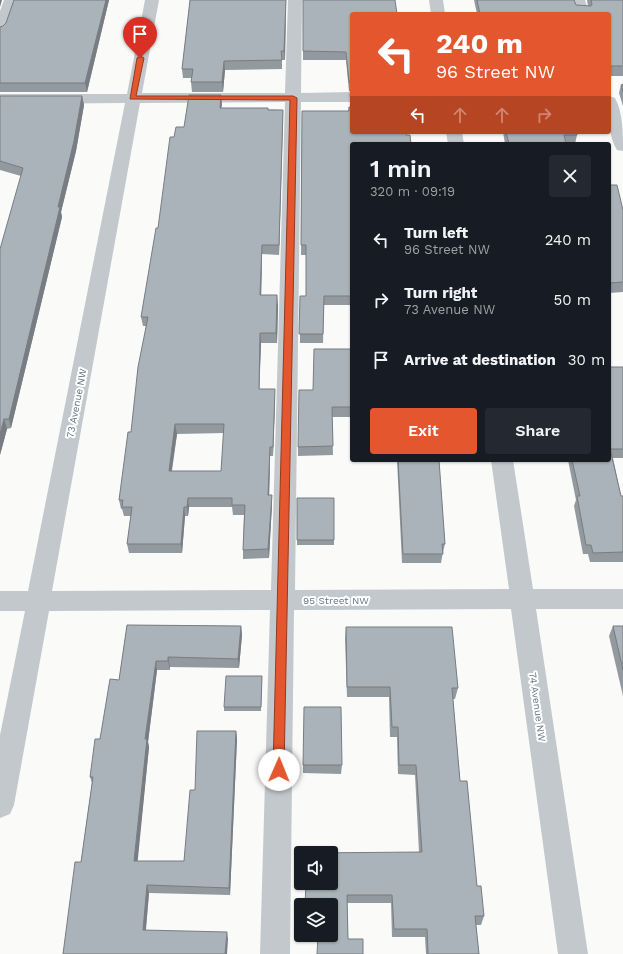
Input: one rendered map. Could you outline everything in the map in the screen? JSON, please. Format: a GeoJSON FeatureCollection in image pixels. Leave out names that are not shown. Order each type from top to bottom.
{"type":"FeatureCollection","features":[{"type":"Feature","properties":{"kind":"street"},"geometry":{"type":"LineString","coordinates":[[0,32],[11,0]]}},
{"type":"Feature","properties":{"kind":"street","name":"73 Avenue NW"},"geometry":{"type":"LineString","coordinates":[[0,805],[152,0]]}},
{"type":"Feature","properties":{"kind":"street"},"geometry":{"type":"LineString","coordinates":[[275,954],[295,0]]}},
{"type":"Feature","properties":{"kind":"street"},"geometry":{"type":"LineString","coordinates":[[436,0],[438,12]]}},
{"type":"Feature","properties":{"kind":"street"},"geometry":{"type":"LineString","coordinates":[[578,0],[581,12]]}},
{"type":"Feature","properties":{"kind":"street"},"geometry":{"type":"LineString","coordinates":[[0,99],[350,97]]}},
{"type":"Feature","properties":{"kind":"street"},"geometry":{"type":"LineString","coordinates":[[611,97],[623,97]]}},
{"type":"Feature","properties":{"kind":"street"},"geometry":{"type":"LineString","coordinates":[[611,107],[623,146]]}},
{"type":"Feature","properties":{"kind":"street","name":"74 Avenue NW"},"geometry":{"type":"LineString","coordinates":[[502,462],[573,954]]}},
{"type":"Feature","properties":{"kind":"street","name":"95 Street NW"},"geometry":{"type":"LineString","coordinates":[[0,601],[623,599]]}},
{"type":"Feature","properties":{"kind":"building"},"geometry":{"type":"Polygon","coordinates":[[[14,0],[106,0],[85,83],[0,83],[0,27],[6,23],[14,0]]]}},
{"type":"Feature","properties":{"kind":"building"},"geometry":{"type":"Polygon","coordinates":[[[190,0],[286,0],[284,51],[281,51],[282,60],[224,61],[222,82],[191,82],[193,69],[182,69],[190,0]]]}},
{"type":"Feature","properties":{"kind":"building"},"geometry":{"type":"Polygon","coordinates":[[[303,0],[395,0],[397,12],[350,12],[350,82],[346,52],[303,51],[303,0]]]}},
{"type":"Feature","properties":{"kind":"building"},"geometry":{"type":"Polygon","coordinates":[[[477,0],[574,0],[576,5],[591,6],[591,0],[623,0],[623,66],[611,66],[611,12],[480,12],[477,0]]]}},
{"type":"Feature","properties":{"kind":"building"},"geometry":{"type":"Polygon","coordinates":[[[189,95],[221,95],[220,108],[268,108],[268,110],[283,110],[279,245],[262,245],[260,295],[277,295],[276,333],[260,333],[259,389],[275,389],[273,447],[270,447],[268,495],[272,495],[268,549],[243,550],[245,505],[232,505],[232,498],[188,498],[187,507],[184,507],[181,544],[127,544],[132,507],[122,507],[123,500],[119,500],[128,432],[131,432],[138,367],[148,317],[141,317],[156,228],[158,228],[170,137],[174,137],[176,127],[184,127],[189,95]],[[175,424],[169,471],[221,471],[224,424],[175,424]]]}},
{"type":"Feature","properties":{"kind":"building"},"geometry":{"type":"Polygon","coordinates":[[[0,96],[82,96],[74,141],[58,207],[60,207],[9,419],[4,419],[0,434],[0,249],[23,168],[0,161],[0,96]]]}},
{"type":"Feature","properties":{"kind":"building"},"geometry":{"type":"Polygon","coordinates":[[[349,107],[350,134],[406,134],[410,135],[411,142],[350,142],[350,296],[324,296],[323,334],[299,334],[300,296],[306,296],[306,245],[301,245],[302,111],[349,111],[349,107]]]}},
{"type":"Feature","properties":{"kind":"building"},"geometry":{"type":"Polygon","coordinates":[[[506,134],[577,134],[564,135],[566,142],[508,142],[506,134]]]}},
{"type":"Feature","properties":{"kind":"building"},"geometry":{"type":"Polygon","coordinates":[[[611,185],[617,185],[623,210],[623,282],[611,283],[611,185]]]}},
{"type":"Feature","properties":{"kind":"building"},"geometry":{"type":"Polygon","coordinates":[[[314,349],[350,349],[350,407],[332,407],[333,446],[298,447],[299,390],[313,390],[314,349]]]}},
{"type":"Feature","properties":{"kind":"building"},"geometry":{"type":"Polygon","coordinates":[[[611,367],[623,367],[623,449],[611,449],[611,367]]]}},
{"type":"Feature","properties":{"kind":"building"},"geometry":{"type":"Polygon","coordinates":[[[611,453],[621,496],[623,496],[623,552],[593,553],[591,545],[586,545],[577,496],[580,496],[572,462],[611,462],[611,453]]]}},
{"type":"Feature","properties":{"kind":"building"},"geometry":{"type":"Polygon","coordinates":[[[398,462],[439,462],[445,544],[442,544],[443,554],[403,554],[398,462]]]}},
{"type":"Feature","properties":{"kind":"building"},"geometry":{"type":"Polygon","coordinates":[[[297,498],[334,498],[334,540],[297,540],[297,498]]]}},
{"type":"Feature","properties":{"kind":"building"},"geometry":{"type":"Polygon","coordinates":[[[127,625],[241,626],[238,659],[168,657],[168,661],[156,661],[145,739],[147,739],[134,861],[184,861],[190,790],[195,790],[197,731],[236,731],[229,888],[147,885],[143,930],[227,932],[225,954],[63,954],[75,862],[81,862],[93,777],[90,777],[95,739],[100,739],[110,679],[119,680],[127,625]]]}},
{"type":"Feature","properties":{"kind":"building"},"geometry":{"type":"Polygon","coordinates":[[[613,626],[623,626],[623,670],[613,626]]]}},
{"type":"Feature","properties":{"kind":"building"},"geometry":{"type":"Polygon","coordinates":[[[346,627],[452,627],[458,688],[452,688],[460,781],[467,781],[477,886],[481,886],[484,916],[475,916],[479,954],[428,954],[427,929],[394,929],[392,895],[347,895],[348,939],[363,939],[363,954],[317,954],[318,942],[338,942],[338,898],[305,898],[306,890],[338,890],[338,853],[422,852],[416,765],[399,765],[398,727],[392,727],[390,687],[347,687],[346,627]]]}},
{"type":"Feature","properties":{"kind":"building"},"geometry":{"type":"Polygon","coordinates":[[[226,676],[262,676],[261,707],[224,707],[226,676]]]}},
{"type":"Feature","properties":{"kind":"building"},"geometry":{"type":"Polygon","coordinates":[[[304,707],[341,707],[342,765],[303,765],[304,707]]]}},
{"type":"Feature","properties":{"kind":"route"},"geometry":{"type":"LineString","coordinates":[[140,58],[133,98],[293,98],[279,770]]}}]}
